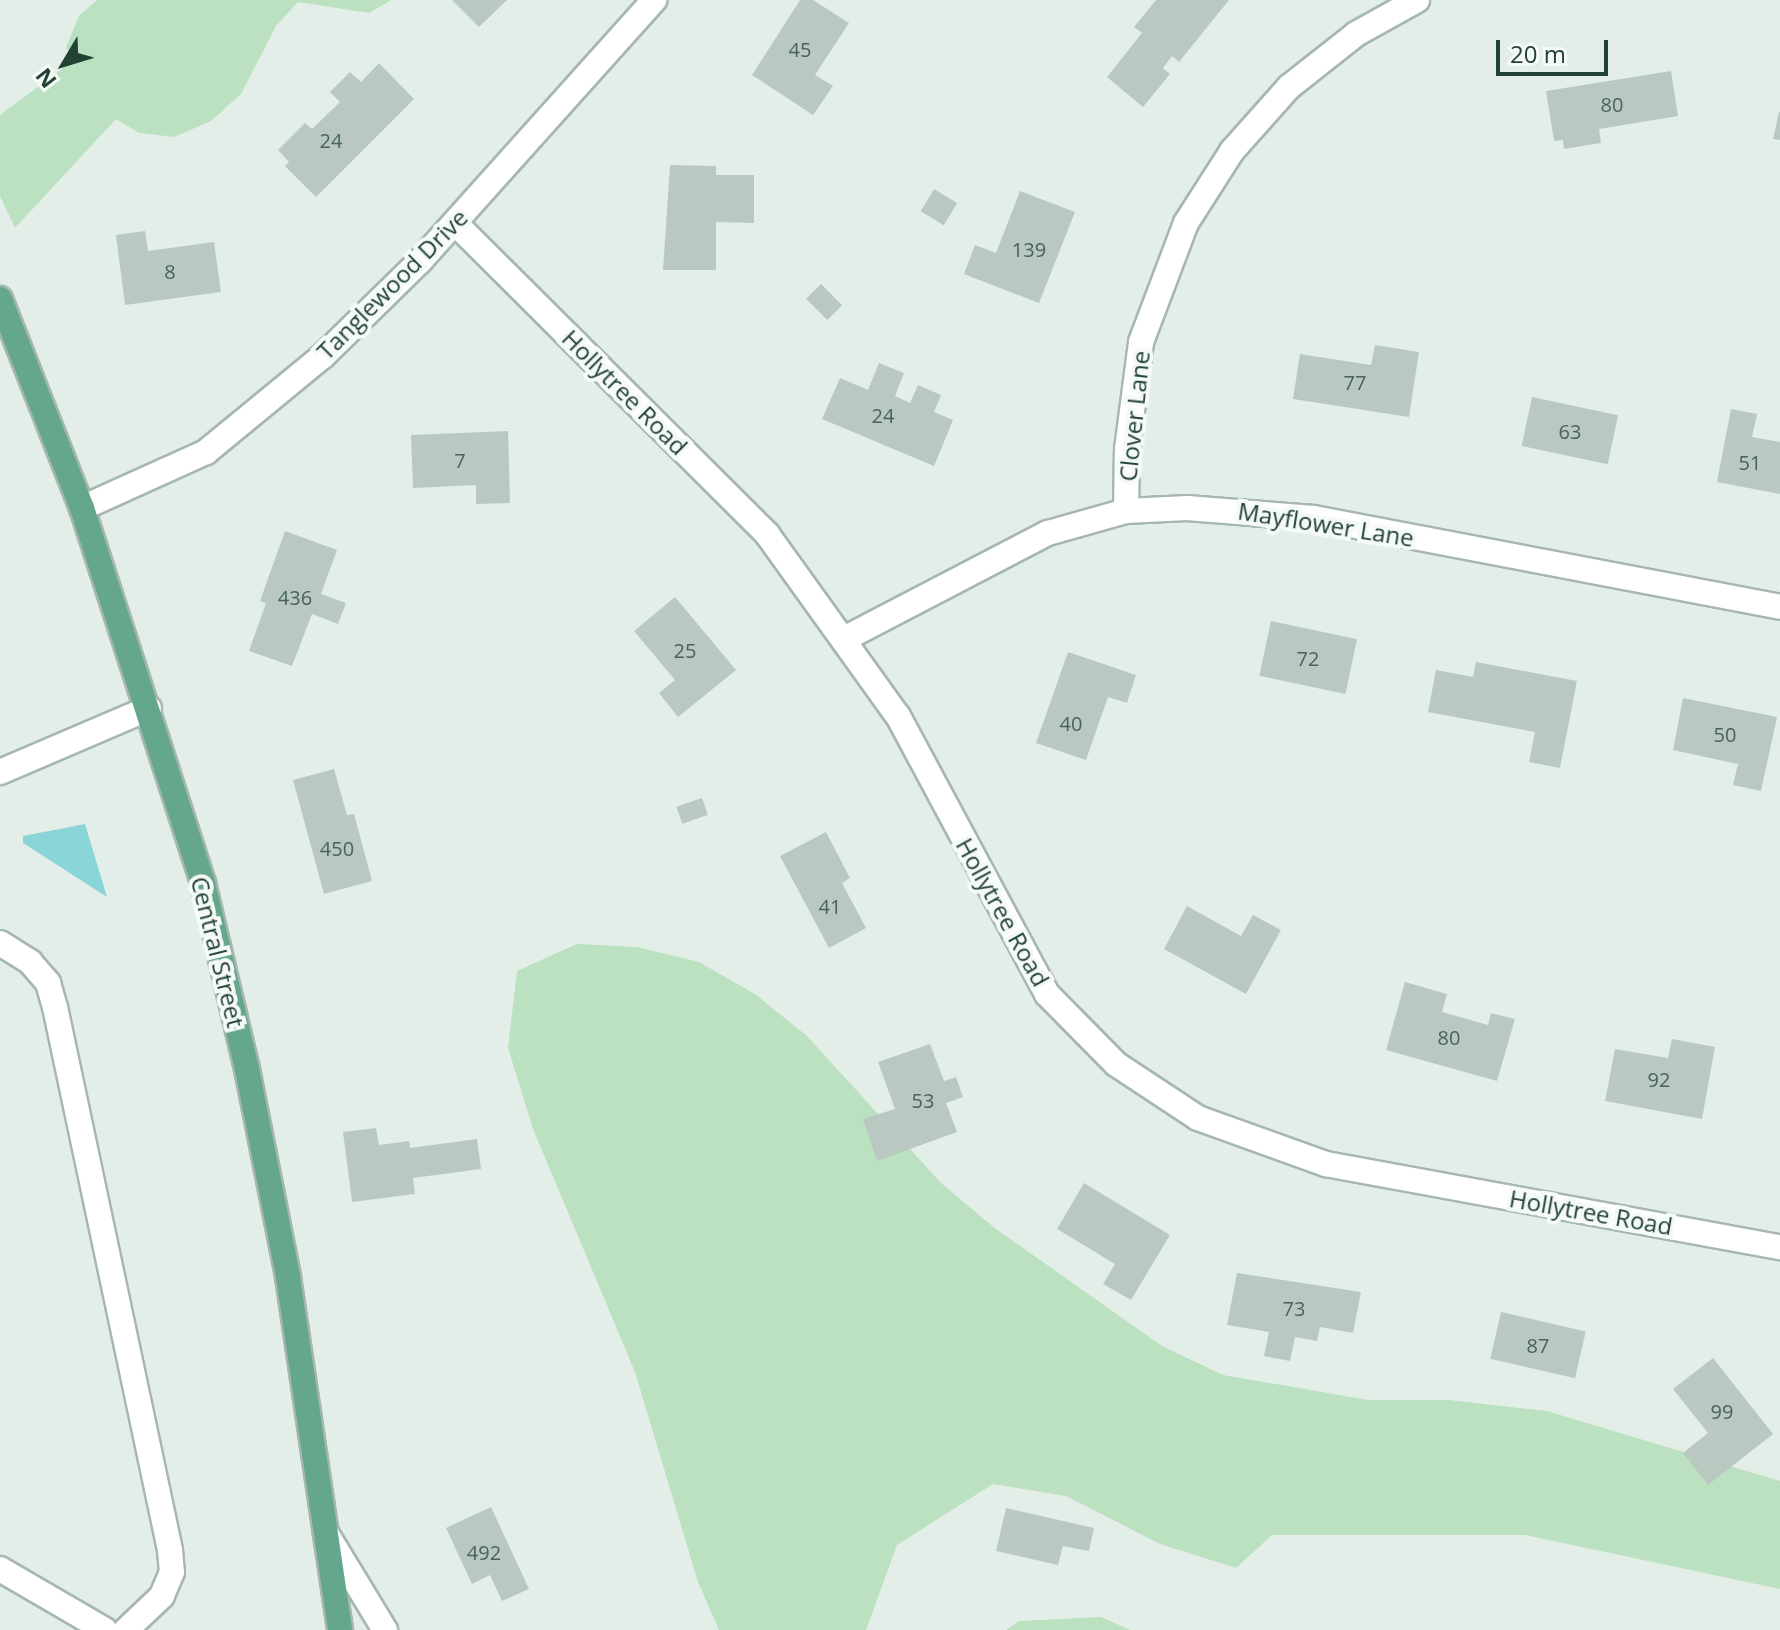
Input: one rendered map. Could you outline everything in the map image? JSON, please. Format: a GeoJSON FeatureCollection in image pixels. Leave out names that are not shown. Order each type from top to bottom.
{"type":"FeatureCollection","features":[{"type":"Feature","properties":{"kind":"main road","name":"Central Street"},"geometry":{"type":"LineString","coordinates":[[0,299],[82,508],[203,883],[247,1069],[288,1277],[340,1630]]}},
{"type":"Feature","properties":{"kind":"street","name":"Tanglewood Drive"},"geometry":{"type":"LineString","coordinates":[[82,508],[206,452],[262,410],[323,356],[455,223],[654,0]]}},
{"type":"Feature","properties":{"kind":"street","name":"Clover Lane"},"geometry":{"type":"LineString","coordinates":[[1126,511],[1127,449],[1141,342],[1186,223],[1232,151],[1289,87],[1356,34],[1417,0]]}},
{"type":"Feature","properties":{"kind":"street","name":"Hollytree Road"},"geometry":{"type":"LineString","coordinates":[[455,223],[767,534],[846,638],[898,716],[1047,994],[1091,1043],[1141,1084],[1229,1131],[1326,1164],[1780,1247]]}},
{"type":"Feature","properties":{"kind":"street","name":"Mayflower Lane"},"geometry":{"type":"LineString","coordinates":[[846,638],[1010,550],[1088,519],[1126,511],[1187,508],[1287,514],[1780,607]]}},
{"type":"Feature","properties":{"kind":"street"},"geometry":{"type":"LineString","coordinates":[[0,772],[149,708]]}},
{"type":"Feature","properties":{"kind":"street"},"geometry":{"type":"LineString","coordinates":[[0,943],[30,962],[48,983],[55,1007],[170,1550],[172,1572],[166,1589],[126,1630]]}},
{"type":"Feature","properties":{"kind":"street"},"geometry":{"type":"LineString","coordinates":[[325,1533],[385,1630]]}},
{"type":"Feature","properties":{"kind":"street"},"geometry":{"type":"LineString","coordinates":[[0,1569],[105,1630]]}},
{"type":"Feature","properties":{"kind":"green space"},"geometry":{"type":"Polygon","coordinates":[[[97,0],[391,0],[369,13],[298,2],[276,26],[241,94],[211,121],[174,137],[139,133],[116,119],[15,228],[0,196],[0,115],[74,60],[66,47],[79,16],[97,0]]]}},
{"type":"Feature","properties":{"kind":"green space"},"geometry":{"type":"Polygon","coordinates":[[[577,944],[637,947],[699,962],[755,994],[807,1036],[941,1183],[996,1229],[1162,1346],[1223,1375],[1368,1400],[1449,1400],[1547,1411],[1780,1481],[1780,1589],[1525,1535],[1272,1535],[1236,1568],[1160,1544],[1066,1496],[993,1484],[897,1545],[866,1630],[719,1630],[698,1582],[635,1372],[533,1129],[508,1048],[517,971],[577,944]]]}},
{"type":"Feature","properties":{"kind":"green space"},"geometry":{"type":"Polygon","coordinates":[[[1101,1617],[1130,1630],[1006,1630],[1019,1621],[1101,1617]]]}},
{"type":"Feature","properties":{"kind":"water"},"geometry":{"type":"Polygon","coordinates":[[[85,824],[107,897],[23,843],[23,836],[85,824]]]}},
{"type":"Feature","properties":{"kind":"building"},"geometry":{"type":"Polygon","coordinates":[[[452,0],[507,0],[479,27],[452,0]]]}},
{"type":"Feature","properties":{"kind":"building"},"geometry":{"type":"Polygon","coordinates":[[[800,0],[813,0],[849,23],[815,75],[833,86],[813,115],[752,75],[800,0]]]}},
{"type":"Feature","properties":{"kind":"building"},"geometry":{"type":"Polygon","coordinates":[[[1156,0],[1229,0],[1179,62],[1172,56],[1163,68],[1170,74],[1143,107],[1107,77],[1142,33],[1134,27],[1156,0]]]}},
{"type":"Feature","properties":{"kind":"building"},"geometry":{"type":"Polygon","coordinates":[[[379,63],[414,99],[316,197],[285,166],[289,162],[278,150],[305,123],[312,129],[340,102],[330,92],[350,72],[361,82],[379,63]]]}},
{"type":"Feature","properties":{"kind":"building"},"geometry":{"type":"Polygon","coordinates":[[[1671,71],[1678,116],[1599,129],[1601,143],[1564,149],[1563,140],[1554,141],[1546,91],[1671,71]]]}},
{"type":"Feature","properties":{"kind":"building"},"geometry":{"type":"Polygon","coordinates":[[[1780,112],[1780,140],[1773,139],[1780,112]]]}},
{"type":"Feature","properties":{"kind":"building"},"geometry":{"type":"Polygon","coordinates":[[[670,165],[716,166],[716,175],[754,175],[754,223],[716,222],[716,270],[663,270],[670,165]]]}},
{"type":"Feature","properties":{"kind":"building"},"geometry":{"type":"Polygon","coordinates":[[[934,189],[957,203],[944,225],[921,211],[934,189]]]}},
{"type":"Feature","properties":{"kind":"building"},"geometry":{"type":"Polygon","coordinates":[[[1020,191],[1075,212],[1039,303],[964,274],[975,245],[996,253],[1020,191]]]}},
{"type":"Feature","properties":{"kind":"building"},"geometry":{"type":"Polygon","coordinates":[[[145,231],[148,251],[214,242],[221,292],[125,305],[116,235],[145,231]]]}},
{"type":"Feature","properties":{"kind":"building"},"geometry":{"type":"Polygon","coordinates":[[[821,284],[842,305],[827,320],[806,299],[821,284]]]}},
{"type":"Feature","properties":{"kind":"building"},"geometry":{"type":"Polygon","coordinates":[[[1375,345],[1419,352],[1409,417],[1293,399],[1300,354],[1371,365],[1375,345]]]}},
{"type":"Feature","properties":{"kind":"building"},"geometry":{"type":"Polygon","coordinates":[[[879,363],[904,373],[895,396],[910,403],[918,385],[941,395],[934,412],[953,420],[934,466],[822,419],[840,378],[868,390],[879,363]]]}},
{"type":"Feature","properties":{"kind":"building"},"geometry":{"type":"Polygon","coordinates":[[[1532,397],[1618,415],[1608,464],[1522,446],[1532,397]]]}},
{"type":"Feature","properties":{"kind":"building"},"geometry":{"type":"Polygon","coordinates":[[[1731,409],[1757,414],[1752,437],[1780,442],[1780,494],[1717,482],[1731,409]]]}},
{"type":"Feature","properties":{"kind":"building"},"geometry":{"type":"Polygon","coordinates":[[[508,431],[510,503],[476,504],[476,485],[413,488],[411,435],[508,431]]]}},
{"type":"Feature","properties":{"kind":"building"},"geometry":{"type":"Polygon","coordinates":[[[285,531],[337,550],[321,594],[346,603],[338,624],[312,614],[292,666],[249,651],[266,603],[260,601],[285,531]]]}},
{"type":"Feature","properties":{"kind":"building"},"geometry":{"type":"Polygon","coordinates":[[[675,597],[736,670],[678,717],[659,693],[675,680],[634,631],[675,597]]]}},
{"type":"Feature","properties":{"kind":"building"},"geometry":{"type":"Polygon","coordinates":[[[1271,621],[1357,639],[1345,694],[1259,676],[1271,621]]]}},
{"type":"Feature","properties":{"kind":"building"},"geometry":{"type":"Polygon","coordinates":[[[1068,652],[1136,675],[1127,703],[1108,697],[1086,760],[1036,743],[1068,652]]]}},
{"type":"Feature","properties":{"kind":"building"},"geometry":{"type":"Polygon","coordinates":[[[1476,662],[1577,681],[1560,768],[1529,762],[1535,732],[1428,712],[1436,670],[1473,677],[1476,662]]]}},
{"type":"Feature","properties":{"kind":"building"},"geometry":{"type":"Polygon","coordinates":[[[1683,698],[1777,717],[1761,791],[1733,785],[1738,764],[1673,750],[1683,698]]]}},
{"type":"Feature","properties":{"kind":"building"},"geometry":{"type":"Polygon","coordinates":[[[334,769],[347,815],[354,814],[372,881],[324,894],[293,780],[334,769]]]}},
{"type":"Feature","properties":{"kind":"building"},"geometry":{"type":"Polygon","coordinates":[[[702,798],[708,815],[682,824],[676,807],[702,798]]]}},
{"type":"Feature","properties":{"kind":"building"},"geometry":{"type":"Polygon","coordinates":[[[826,832],[850,878],[842,883],[866,928],[829,948],[780,856],[826,832]]]}},
{"type":"Feature","properties":{"kind":"building"},"geometry":{"type":"Polygon","coordinates":[[[1187,906],[1241,936],[1253,915],[1281,930],[1246,994],[1164,949],[1187,906]]]}},
{"type":"Feature","properties":{"kind":"building"},"geometry":{"type":"Polygon","coordinates":[[[1405,982],[1447,994],[1442,1012],[1488,1025],[1491,1013],[1515,1019],[1497,1081],[1386,1050],[1405,982]]]}},
{"type":"Feature","properties":{"kind":"building"},"geometry":{"type":"Polygon","coordinates":[[[1672,1039],[1715,1047],[1702,1119],[1605,1101],[1615,1049],[1668,1058],[1672,1039]]]}},
{"type":"Feature","properties":{"kind":"building"},"geometry":{"type":"Polygon","coordinates":[[[930,1044],[944,1081],[956,1077],[963,1097],[946,1103],[957,1132],[877,1161],[863,1119],[895,1109],[878,1062],[930,1044]]]}},
{"type":"Feature","properties":{"kind":"building"},"geometry":{"type":"Polygon","coordinates":[[[376,1128],[379,1145],[409,1141],[410,1148],[477,1139],[481,1169],[413,1178],[415,1194],[352,1202],[343,1132],[376,1128]]]}},
{"type":"Feature","properties":{"kind":"building"},"geometry":{"type":"Polygon","coordinates":[[[1084,1183],[1170,1235],[1131,1300],[1103,1284],[1115,1264],[1057,1229],[1084,1183]]]}},
{"type":"Feature","properties":{"kind":"building"},"geometry":{"type":"Polygon","coordinates":[[[1237,1273],[1361,1292],[1353,1333],[1320,1327],[1317,1341],[1295,1337],[1290,1361],[1264,1356],[1269,1332],[1227,1325],[1237,1273]]]}},
{"type":"Feature","properties":{"kind":"building"},"geometry":{"type":"Polygon","coordinates":[[[1501,1312],[1586,1332],[1575,1378],[1490,1359],[1501,1312]]]}},
{"type":"Feature","properties":{"kind":"building"},"geometry":{"type":"Polygon","coordinates":[[[1713,1358],[1773,1434],[1708,1485],[1683,1453],[1708,1433],[1673,1389],[1713,1358]]]}},
{"type":"Feature","properties":{"kind":"building"},"geometry":{"type":"Polygon","coordinates":[[[491,1507],[529,1589],[502,1601],[490,1575],[472,1584],[446,1528],[491,1507]]]}},
{"type":"Feature","properties":{"kind":"building"},"geometry":{"type":"Polygon","coordinates":[[[1006,1508],[1094,1528],[1089,1551],[1063,1546],[1058,1565],[996,1551],[1006,1508]]]}}]}
